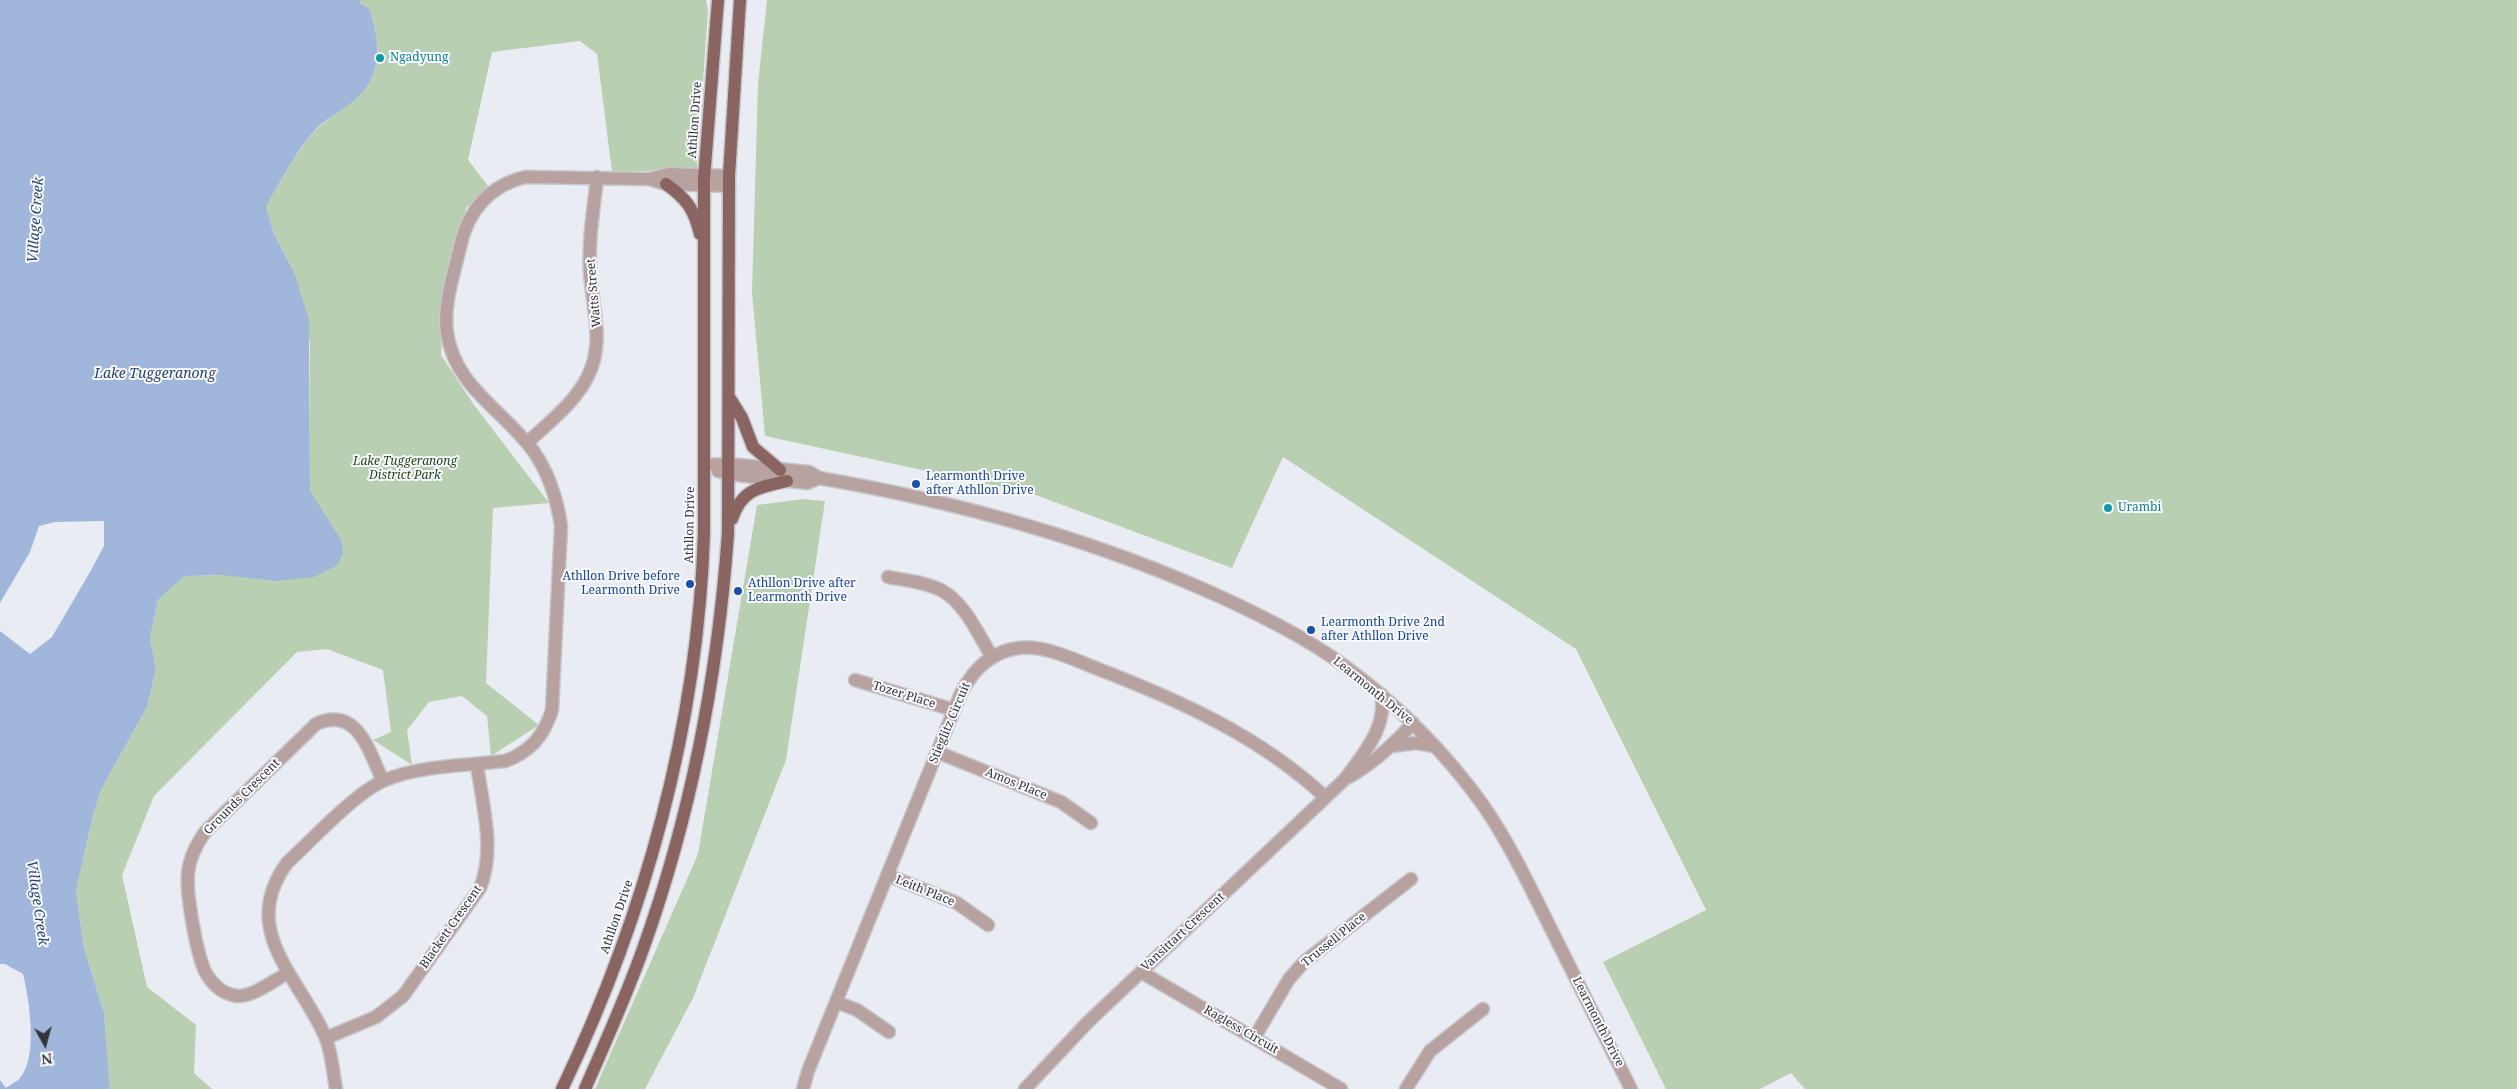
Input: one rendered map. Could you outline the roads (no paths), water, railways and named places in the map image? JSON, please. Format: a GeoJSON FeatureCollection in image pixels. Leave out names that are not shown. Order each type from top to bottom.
{"type":"FeatureCollection","features":[{"type":"Feature","properties":{"kind":"main road","name":"Athllon Drive"},"geometry":{"type":"LineString","coordinates":[[562,1089],[597,1010],[632,918],[668,792],[682,729],[702,586],[704,180],[718,0]]}},
{"type":"Feature","properties":{"kind":"main road"},"geometry":{"type":"LineString","coordinates":[[585,1089],[619,1012],[664,886],[687,802],[713,673],[724,588],[728,533],[729,181],[740,0]]}},
{"type":"Feature","properties":{"kind":"main road"},"geometry":{"type":"LineString","coordinates":[[666,184],[683,196],[693,212],[704,249]]}},
{"type":"Feature","properties":{"kind":"main road"},"geometry":{"type":"LineString","coordinates":[[728,533],[736,508],[747,494],[783,475],[753,447],[742,418],[729,397]]}},
{"type":"Feature","properties":{"kind":"street"},"geometry":{"type":"LineString","coordinates":[[649,179],[669,174],[704,180],[729,181]]}},
{"type":"Feature","properties":{"kind":"street"},"geometry":{"type":"LineString","coordinates":[[336,1089],[326,1038],[275,949],[269,931],[268,912],[270,894],[277,877],[287,863],[358,797],[383,781],[404,774],[505,761],[526,752],[542,734],[552,710],[561,526],[556,498],[546,471],[527,443],[462,375],[450,350],[447,312],[462,238],[479,203],[493,190],[508,181],[542,175],[649,179],[666,184],[704,180]]}},
{"type":"Feature","properties":{"kind":"street","name":"Watts Street"},"geometry":{"type":"LineString","coordinates":[[527,443],[577,393],[592,369],[598,329],[590,272],[590,241],[598,177]]}},
{"type":"Feature","properties":{"kind":"street","name":"Learmonth Drive"},"geometry":{"type":"LineString","coordinates":[[704,465],[783,475],[807,483],[819,478],[891,491],[968,508],[1044,529],[1119,555],[1193,585],[1267,619],[1314,646],[1381,694],[1413,723],[1454,768],[1481,802],[1505,840],[1631,1089]]}},
{"type":"Feature","properties":{"kind":"street"},"geometry":{"type":"LineString","coordinates":[[888,577],[940,590],[954,600],[966,614],[992,657]]}},
{"type":"Feature","properties":{"kind":"street","name":"Stieglitz Circuit"},"geometry":{"type":"LineString","coordinates":[[803,1089],[808,1071],[954,710],[969,678],[992,657],[1017,648],[1034,648],[1118,676],[1235,731],[1273,755],[1325,798]]}},
{"type":"Feature","properties":{"kind":"street","name":"Tozer Place"},"geometry":{"type":"LineString","coordinates":[[855,680],[954,710]]}},
{"type":"Feature","properties":{"kind":"street","name":"Vansittart Crescent"},"geometry":{"type":"LineString","coordinates":[[1025,1089],[1052,1058],[1345,779],[1368,747],[1378,726],[1383,712],[1381,694]]}},
{"type":"Feature","properties":{"kind":"street","name":"Grounds Crescent"},"geometry":{"type":"LineString","coordinates":[[288,973],[244,995],[228,994],[213,984],[203,967],[187,891],[188,872],[195,847],[205,832],[316,724],[327,719],[338,719],[354,727],[363,737],[383,781]]}},
{"type":"Feature","properties":{"kind":"street","name":"Vansittart Crescent"},"geometry":{"type":"LineString","coordinates":[[1345,779],[1364,769],[1392,746],[1413,723]]}},
{"type":"Feature","properties":{"kind":"street"},"geometry":{"type":"LineString","coordinates":[[1392,746],[1416,743],[1434,746]]}},
{"type":"Feature","properties":{"kind":"street","name":"Amos Place"},"geometry":{"type":"LineString","coordinates":[[937,752],[1061,802],[1091,823]]}},
{"type":"Feature","properties":{"kind":"street","name":"Blackett Crescent"},"geometry":{"type":"LineString","coordinates":[[326,1038],[376,1017],[403,996],[480,888],[485,875],[488,854],[477,764]]}},
{"type":"Feature","properties":{"kind":"street","name":"Leith Place"},"geometry":{"type":"LineString","coordinates":[[887,875],[957,904],[988,925]]}},
{"type":"Feature","properties":{"kind":"street","name":"Trussell Place"},"geometry":{"type":"LineString","coordinates":[[1254,1038],[1289,979],[1304,962],[1411,879]]}},
{"type":"Feature","properties":{"kind":"street","name":"Ragless Circuit"},"geometry":{"type":"LineString","coordinates":[[1141,972],[1341,1089]]}},
{"type":"Feature","properties":{"kind":"street"},"geometry":{"type":"LineString","coordinates":[[836,1002],[857,1010],[889,1032]]}},
{"type":"Feature","properties":{"kind":"street"},"geometry":{"type":"LineString","coordinates":[[1406,1089],[1430,1051],[1483,1009]]}},
{"type":"Feature","properties":{"kind":"water","name":"Lake Tuggeranong"},"geometry":{"type":"Polygon","coordinates":[[[0,0],[359,0],[361,4],[369,8],[377,40],[376,62],[370,83],[358,97],[323,122],[311,135],[290,165],[266,207],[274,234],[294,272],[309,320],[310,491],[341,540],[343,554],[336,566],[314,577],[277,581],[222,575],[184,576],[158,600],[150,638],[156,669],[147,707],[101,790],[93,815],[76,891],[84,948],[104,1013],[110,1089],[0,1089],[0,1080],[6,1088],[19,1079],[25,1069],[29,1057],[31,1028],[23,974],[5,964],[0,964],[0,631],[30,654],[52,637],[104,546],[104,521],[55,522],[39,526],[30,552],[0,603],[0,0]]]}},
{"type":"Feature","properties":{"kind":"place","name":"Ngadyung"},"geometry":{"type":"Point","coordinates":[380,58]}},
{"type":"Feature","properties":{"kind":"place","name":"Learmonth Drive after Athllon Drive"},"geometry":{"type":"Point","coordinates":[916,484]}},
{"type":"Feature","properties":{"kind":"place","name":"Urambi"},"geometry":{"type":"Point","coordinates":[2108,508]}},
{"type":"Feature","properties":{"kind":"place","name":"Athllon Drive before Learmonth Drive"},"geometry":{"type":"Point","coordinates":[690,584]}},
{"type":"Feature","properties":{"kind":"place","name":"Athllon Drive after Learmonth Drive"},"geometry":{"type":"Point","coordinates":[738,591]}},
{"type":"Feature","properties":{"kind":"place","name":"Learmonth Drive 2nd after Athllon Drive"},"geometry":{"type":"Point","coordinates":[1311,630]}},
{"type":"Feature","properties":{"kind":"water label","name":"Village Creek"},"geometry":{"type":"Point","coordinates":[36,220]}},
{"type":"Feature","properties":{"kind":"water label","name":"Village Creek"},"geometry":{"type":"Point","coordinates":[37,903]}},
{"type":"Feature","properties":{"kind":"park label","name":"Lake Tuggeranong District Park"},"geometry":{"type":"Point","coordinates":[405,469]}}]}
